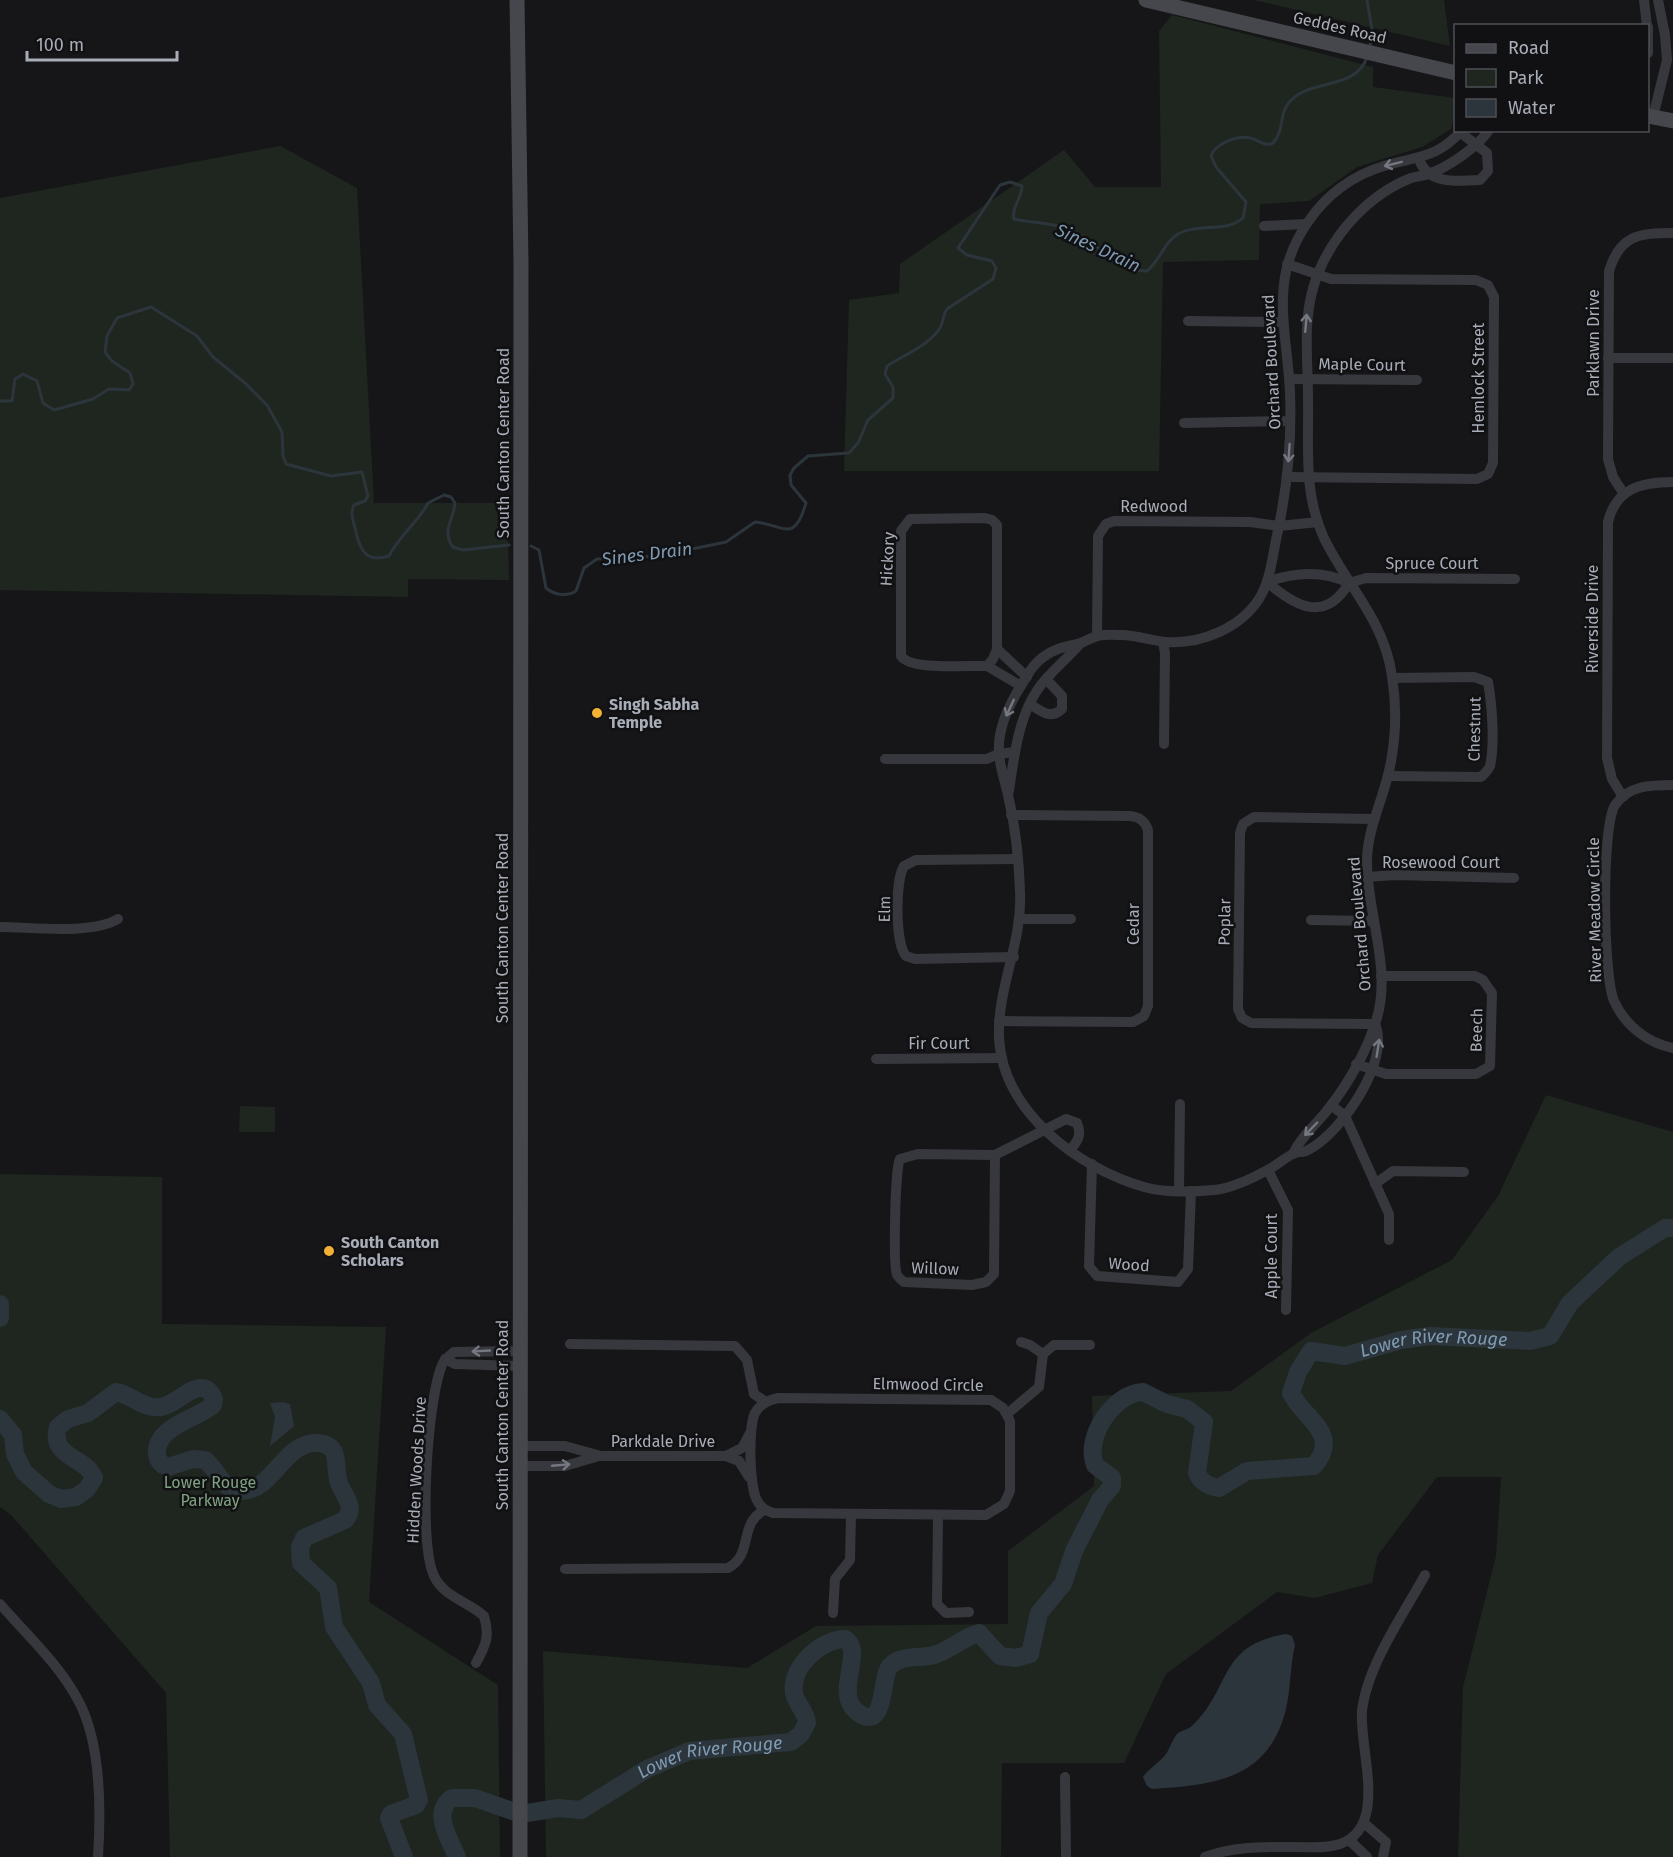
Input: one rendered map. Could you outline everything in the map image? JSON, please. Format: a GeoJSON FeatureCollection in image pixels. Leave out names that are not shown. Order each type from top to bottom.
{"type":"FeatureCollection","features":[{"type":"Feature","properties":{"kind":"main road","name":"South Canton Center Road"},"geometry":{"type":"LineString","coordinates":[[517,0],[521,263],[520,1857]]}},
{"type":"Feature","properties":{"kind":"main road","name":"Geddes Road"},"geometry":{"type":"LineString","coordinates":[[1146,0],[1454,73]]}},
{"type":"Feature","properties":{"kind":"main road"},"geometry":{"type":"LineString","coordinates":[[1650,117],[1673,121]]}},
{"type":"Feature","properties":{"kind":"street"},"geometry":{"type":"LineString","coordinates":[[1644,0],[1647,24]]}},
{"type":"Feature","properties":{"kind":"street"},"geometry":{"type":"LineString","coordinates":[[1650,117],[1667,60],[1658,0]]}},
{"type":"Feature","properties":{"kind":"street"},"geometry":{"type":"LineString","coordinates":[[1419,159],[1430,174],[1448,181],[1480,180],[1488,171],[1487,153],[1461,132]]}},
{"type":"Feature","properties":{"kind":"street","name":"Orchard Boulevard"},"geometry":{"type":"LineString","coordinates":[[1008,795],[1015,752],[1030,704],[1046,679],[1079,645],[1097,636],[1132,636],[1163,642],[1190,641],[1220,632],[1250,610],[1267,582],[1280,526],[1287,477],[1290,421],[1289,379],[1281,322],[1282,293],[1287,264],[1306,224],[1329,198],[1352,180],[1385,165],[1419,159],[1441,149],[1461,132]]}},
{"type":"Feature","properties":{"kind":"street","name":"Orchard Boulevard"},"geometry":{"type":"LineString","coordinates":[[1293,1154],[1298,1142],[1332,1105],[1356,1064],[1375,1024],[1381,999],[1381,976],[1368,878],[1368,846],[1373,819],[1388,776],[1394,742],[1393,678],[1378,626],[1366,604],[1350,583],[1318,522],[1308,478],[1305,321],[1317,275],[1337,239],[1364,208],[1397,185],[1413,177],[1430,174],[1477,146],[1488,132]]}},
{"type":"Feature","properties":{"kind":"street"},"geometry":{"type":"LineString","coordinates":[[1264,226],[1306,224]]}},
{"type":"Feature","properties":{"kind":"street","name":"Parklawn Drive"},"geometry":{"type":"LineString","coordinates":[[1624,494],[1613,477],[1608,459],[1608,286],[1614,255],[1626,241],[1641,235],[1673,233]]}},
{"type":"Feature","properties":{"kind":"street","name":"Hemlock Street"},"geometry":{"type":"LineString","coordinates":[[1287,264],[1331,279],[1475,280],[1488,285],[1494,297],[1493,464],[1488,474],[1477,479],[1287,477]]}},
{"type":"Feature","properties":{"kind":"street"},"geometry":{"type":"LineString","coordinates":[[1188,321],[1281,322]]}},
{"type":"Feature","properties":{"kind":"street"},"geometry":{"type":"LineString","coordinates":[[1608,358],[1673,358]]}},
{"type":"Feature","properties":{"kind":"street","name":"Maple Court"},"geometry":{"type":"LineString","coordinates":[[1289,379],[1417,380]]}},
{"type":"Feature","properties":{"kind":"street"},"geometry":{"type":"LineString","coordinates":[[1184,423],[1290,421]]}},
{"type":"Feature","properties":{"kind":"street"},"geometry":{"type":"LineString","coordinates":[[1624,494],[1643,484],[1673,482]]}},
{"type":"Feature","properties":{"kind":"street","name":"Riverside Drive"},"geometry":{"type":"LineString","coordinates":[[1623,797],[1612,779],[1607,758],[1607,571],[1608,522],[1613,508],[1624,494]]}},
{"type":"Feature","properties":{"kind":"street","name":"Hickory"},"geometry":{"type":"LineString","coordinates":[[997,650],[997,525],[985,518],[910,519],[901,531],[901,656],[904,661],[916,665],[987,666],[1024,681]]}},
{"type":"Feature","properties":{"kind":"street","name":"Redwood"},"geometry":{"type":"LineString","coordinates":[[1097,636],[1098,536],[1106,524],[1114,521],[1250,522],[1280,526],[1318,522]]}},
{"type":"Feature","properties":{"kind":"street"},"geometry":{"type":"LineString","coordinates":[[1293,574],[1318,574],[1333,575],[1350,583],[1333,604],[1312,608],[1284,597],[1267,582],[1293,574]]}},
{"type":"Feature","properties":{"kind":"street","name":"Spruce Court"},"geometry":{"type":"LineString","coordinates":[[1350,583],[1366,578],[1515,579]]}},
{"type":"Feature","properties":{"kind":"street"},"geometry":{"type":"LineString","coordinates":[[1163,642],[1164,744]]}},
{"type":"Feature","properties":{"kind":"street","name":"Orchard Boulevard"},"geometry":{"type":"LineString","coordinates":[[1079,645],[1062,646],[1034,665],[1003,722],[998,754],[1008,795],[1018,859],[1020,919],[999,1021],[1002,1058],[1018,1095],[1046,1130],[1070,1150],[1092,1164],[1149,1188],[1218,1190],[1268,1170],[1293,1154],[1308,1151],[1345,1116],[1372,1070],[1380,1043],[1375,1024]]}},
{"type":"Feature","properties":{"kind":"street"},"geometry":{"type":"LineString","coordinates":[[987,666],[997,650],[1024,681],[1038,689]]}},
{"type":"Feature","properties":{"kind":"street","name":"Chestnut"},"geometry":{"type":"LineString","coordinates":[[1388,776],[1481,777],[1489,769],[1491,755],[1491,698],[1488,682],[1474,677],[1393,678]]}},
{"type":"Feature","properties":{"kind":"street"},"geometry":{"type":"LineString","coordinates":[[1030,704],[1048,714],[1056,714],[1062,709],[1062,696],[1046,679]]}},
{"type":"Feature","properties":{"kind":"street"},"geometry":{"type":"LineString","coordinates":[[885,759],[987,759],[998,754],[1015,752]]}},
{"type":"Feature","properties":{"kind":"street"},"geometry":{"type":"LineString","coordinates":[[1623,797],[1644,786],[1673,785]]}},
{"type":"Feature","properties":{"kind":"street","name":"River Meadow Circle"},"geometry":{"type":"LineString","coordinates":[[1623,797],[1613,810],[1607,832],[1608,982],[1620,1011],[1634,1028],[1657,1043],[1673,1048]]}},
{"type":"Feature","properties":{"kind":"street","name":"Cedar"},"geometry":{"type":"LineString","coordinates":[[999,1021],[1133,1022],[1144,1017],[1148,1006],[1148,830],[1146,824],[1139,818],[1130,816],[1011,815]]}},
{"type":"Feature","properties":{"kind":"street","name":"Poplar"},"geometry":{"type":"LineString","coordinates":[[1373,819],[1254,817],[1242,824],[1240,833],[1238,1009],[1242,1018],[1251,1023],[1375,1024]]}},
{"type":"Feature","properties":{"kind":"street","name":"Elm"},"geometry":{"type":"LineString","coordinates":[[1014,957],[915,960],[906,956],[898,944],[899,879],[904,866],[916,860],[1018,859]]}},
{"type":"Feature","properties":{"kind":"street","name":"Rosewood Court"},"geometry":{"type":"LineString","coordinates":[[1368,878],[1394,875],[1514,878]]}},
{"type":"Feature","properties":{"kind":"street"},"geometry":{"type":"LineString","coordinates":[[0,927],[84,927],[110,923],[118,919]]}},
{"type":"Feature","properties":{"kind":"street"},"geometry":{"type":"LineString","coordinates":[[1020,919],[1071,919]]}},
{"type":"Feature","properties":{"kind":"street"},"geometry":{"type":"LineString","coordinates":[[1311,920],[1373,921]]}},
{"type":"Feature","properties":{"kind":"street","name":"Beech"},"geometry":{"type":"LineString","coordinates":[[1372,1070],[1386,1074],[1476,1074],[1486,1070],[1492,1059],[1492,993],[1483,980],[1475,976],[1381,976]]}},
{"type":"Feature","properties":{"kind":"street","name":"Fir Court"},"geometry":{"type":"LineString","coordinates":[[876,1059],[1002,1058]]}},
{"type":"Feature","properties":{"kind":"street"},"geometry":{"type":"LineString","coordinates":[[1356,1064],[1372,1070]]}},
{"type":"Feature","properties":{"kind":"street"},"geometry":{"type":"LineString","coordinates":[[1179,1190],[1180,1104]]}},
{"type":"Feature","properties":{"kind":"street"},"geometry":{"type":"LineString","coordinates":[[1332,1105],[1345,1116],[1389,1214],[1389,1240]]}},
{"type":"Feature","properties":{"kind":"street","name":"Willow"},"geometry":{"type":"LineString","coordinates":[[995,1155],[994,1274],[986,1282],[972,1285],[903,1282],[897,1275],[896,1258],[896,1174],[900,1159],[918,1154],[995,1155],[1066,1119],[1077,1123],[1081,1132],[1078,1141],[1070,1150]]}},
{"type":"Feature","properties":{"kind":"street","name":"Wood"},"geometry":{"type":"LineString","coordinates":[[1092,1164],[1089,1266],[1098,1276],[1178,1282],[1188,1269],[1191,1191]]}},
{"type":"Feature","properties":{"kind":"street","name":"Apple Court"},"geometry":{"type":"LineString","coordinates":[[1268,1170],[1288,1210],[1286,1310]]}},
{"type":"Feature","properties":{"kind":"street"},"geometry":{"type":"LineString","coordinates":[[1375,1184],[1393,1171],[1464,1172]]}},
{"type":"Feature","properties":{"kind":"street"},"geometry":{"type":"LineString","coordinates":[[1021,1342],[1043,1354]]}},
{"type":"Feature","properties":{"kind":"street"},"geometry":{"type":"LineString","coordinates":[[570,1344],[735,1346],[747,1360],[754,1394],[766,1402],[754,1415],[752,1486]]}},
{"type":"Feature","properties":{"kind":"street"},"geometry":{"type":"LineString","coordinates":[[726,1456],[743,1464],[757,1502],[765,1510],[779,1515],[986,1515],[1004,1504],[1010,1491],[1010,1426],[1007,1414],[1039,1387],[1043,1354],[1054,1345],[1090,1346]]}},
{"type":"Feature","properties":{"kind":"street","name":"Hidden Woods Drive"},"geometry":{"type":"LineString","coordinates":[[476,1663],[486,1645],[488,1635],[484,1616],[441,1587],[432,1568],[427,1549],[430,1431],[435,1391],[445,1359],[455,1365],[519,1358]]}},
{"type":"Feature","properties":{"kind":"street","name":"Elmwood Circle"},"geometry":{"type":"LineString","coordinates":[[766,1402],[778,1398],[984,1398],[998,1403],[1007,1414]]}},
{"type":"Feature","properties":{"kind":"street"},"geometry":{"type":"LineString","coordinates":[[726,1456],[742,1448],[752,1430]]}},
{"type":"Feature","properties":{"kind":"street","name":"Parkdale Drive"},"geometry":{"type":"LineString","coordinates":[[520,1446],[565,1446],[601,1456],[726,1456]]}},
{"type":"Feature","properties":{"kind":"street","name":"Parkdale Drive"},"geometry":{"type":"LineString","coordinates":[[520,1466],[565,1466],[601,1456]]}},
{"type":"Feature","properties":{"kind":"street"},"geometry":{"type":"LineString","coordinates":[[565,1569],[728,1568],[741,1559],[748,1524],[752,1518],[765,1510]]}},
{"type":"Feature","properties":{"kind":"street"},"geometry":{"type":"LineString","coordinates":[[833,1613],[835,1579],[850,1560],[851,1515]]}},
{"type":"Feature","properties":{"kind":"street"},"geometry":{"type":"LineString","coordinates":[[938,1515],[937,1604],[946,1613],[969,1612]]}},
{"type":"Feature","properties":{"kind":"street"},"geometry":{"type":"LineString","coordinates":[[1204,1857],[1246,1848],[1330,1847],[1349,1840],[1364,1823],[1369,1805],[1362,1727],[1364,1697],[1372,1672],[1425,1575]]}},
{"type":"Feature","properties":{"kind":"street"},"geometry":{"type":"LineString","coordinates":[[0,1604],[65,1679],[84,1712],[96,1756],[98,1857]]}},
{"type":"Feature","properties":{"kind":"street"},"geometry":{"type":"LineString","coordinates":[[1065,1777],[1066,1857]]}},
{"type":"Feature","properties":{"kind":"street"},"geometry":{"type":"LineString","coordinates":[[1364,1823],[1386,1842],[1383,1857]]}},
{"type":"Feature","properties":{"kind":"street"},"geometry":{"type":"LineString","coordinates":[[1349,1840],[1367,1857]]}},
{"type":"Feature","properties":{"kind":"green space"},"geometry":{"type":"Polygon","coordinates":[[[1254,0],[1444,0],[1450,46],[1254,0]]]}},
{"type":"Feature","properties":{"kind":"green space"},"geometry":{"type":"Polygon","coordinates":[[[1172,15],[1373,67],[1373,87],[1454,98],[1454,118],[1451,129],[1422,147],[1357,167],[1309,201],[1260,204],[1259,260],[1163,262],[1159,471],[844,471],[849,300],[899,293],[900,264],[1064,150],[1095,187],[1161,187],[1159,31],[1172,15]]]}},
{"type":"Feature","properties":{"kind":"green space"},"geometry":{"type":"Polygon","coordinates":[[[280,146],[357,188],[374,503],[507,503],[509,580],[408,579],[408,597],[0,590],[0,198],[280,146]]]}},
{"type":"Feature","properties":{"kind":"green space"},"geometry":{"type":"Polygon","coordinates":[[[1546,1095],[1673,1132],[1673,1857],[1458,1857],[1463,1687],[1496,1556],[1501,1477],[1437,1477],[1378,1555],[1372,1583],[1315,1598],[1277,1592],[1166,1674],[1124,1763],[1002,1763],[1001,1857],[546,1857],[543,1651],[747,1668],[816,1626],[1008,1624],[1008,1551],[1094,1486],[1092,1396],[1231,1391],[1311,1333],[1452,1260],[1498,1196],[1546,1095]]]}},
{"type":"Feature","properties":{"kind":"green space"},"geometry":{"type":"Polygon","coordinates":[[[240,1106],[275,1107],[275,1132],[239,1132],[240,1106]]]}},
{"type":"Feature","properties":{"kind":"green space","name":"Lower Rouge Parkway"},"geometry":{"type":"Polygon","coordinates":[[[0,1174],[162,1177],[162,1324],[386,1327],[369,1602],[498,1685],[500,1857],[170,1857],[166,1693],[12,1516],[0,1507],[0,1174]]]}},
{"type":"Feature","properties":{"kind":"water"},"geometry":{"type":"Polygon","coordinates":[[[270,1403],[290,1404],[294,1426],[270,1446],[275,1417],[270,1403]]]}},
{"type":"Feature","properties":{"kind":"water"},"geometry":{"type":"Polygon","coordinates":[[[1286,1634],[1292,1636],[1295,1645],[1288,1701],[1278,1732],[1267,1750],[1253,1764],[1236,1774],[1218,1780],[1197,1785],[1152,1789],[1147,1786],[1143,1777],[1166,1754],[1177,1734],[1191,1727],[1205,1711],[1237,1658],[1248,1648],[1264,1640],[1286,1634]]]}},
{"type":"Feature","properties":{"kind":"waterway","name":"Sines Drain"},"geometry":{"type":"LineString","coordinates":[[1367,0],[1373,35],[1369,48]]}},
{"type":"Feature","properties":{"kind":"waterway","name":"Sines Drain"},"geometry":{"type":"LineString","coordinates":[[531,546],[539,550],[546,588],[565,595],[576,591],[584,568],[597,559],[658,556],[726,542],[755,522],[792,528],[802,516],[806,503],[791,485],[790,475],[794,468],[808,456],[849,453],[858,443],[868,420],[893,398],[893,387],[885,374],[887,366],[927,342],[940,328],[947,309],[993,279],[996,268],[992,261],[967,255],[958,248],[1000,185],[1010,182],[1022,186],[1013,215],[1014,219],[1049,224],[1074,231],[1120,264],[1147,271],[1156,262],[1170,240],[1180,233],[1188,230],[1221,227],[1236,223],[1243,218],[1246,202],[1216,167],[1211,156],[1217,148],[1227,141],[1245,137],[1264,144],[1273,143],[1280,130],[1286,106],[1291,100],[1308,90],[1338,82],[1356,73],[1367,57]]}},
{"type":"Feature","properties":{"kind":"waterway","name":"Sines Drain"},"geometry":{"type":"LineString","coordinates":[[0,401],[12,401],[15,379],[23,374],[37,381],[43,403],[54,410],[93,399],[109,389],[129,390],[133,384],[130,373],[112,361],[105,352],[107,336],[117,318],[151,307],[197,336],[213,357],[245,383],[267,405],[282,432],[283,456],[286,464],[331,476],[362,472],[368,496],[365,501],[354,505],[352,514],[358,542],[368,556],[374,558],[389,556],[428,503],[444,495],[451,497],[455,503],[448,530],[453,547],[463,550],[509,545]]}},
{"type":"Feature","properties":{"kind":"waterway","name":"Lower River Rouge"},"geometry":{"type":"LineString","coordinates":[[457,1857],[447,1835],[443,1818],[446,1804],[452,1798],[475,1798],[521,1814],[558,1808],[581,1810],[647,1769],[689,1751],[791,1742],[801,1734],[807,1723],[794,1693],[797,1674],[802,1664],[817,1649],[836,1640],[845,1639],[850,1645],[852,1652],[848,1694],[850,1703],[856,1711],[866,1717],[873,1716],[878,1711],[887,1672],[890,1666],[900,1660],[934,1655],[979,1633],[1000,1656],[1016,1658],[1030,1654],[1039,1613],[1063,1584],[1074,1551],[1100,1500],[1112,1486],[1112,1478],[1095,1465],[1093,1454],[1097,1430],[1112,1408],[1132,1394],[1143,1392],[1167,1404],[1187,1409],[1204,1422],[1197,1473],[1203,1482],[1209,1485],[1219,1488],[1247,1471],[1314,1466],[1322,1454],[1324,1444],[1322,1435],[1291,1393],[1298,1372],[1311,1351],[1345,1356],[1401,1340],[1430,1336],[1530,1341],[1550,1336],[1570,1303],[1619,1257],[1665,1228],[1673,1228]]}},
{"type":"Feature","properties":{"kind":"waterway","name":"Lower River Rouge"},"geometry":{"type":"LineString","coordinates":[[0,1304],[0,1318]]}},
{"type":"Feature","properties":{"kind":"waterway","name":"Lower River Rouge"},"geometry":{"type":"LineString","coordinates":[[0,1419],[13,1435],[15,1454],[24,1472],[49,1494],[61,1499],[76,1497],[87,1489],[94,1478],[84,1465],[63,1451],[57,1437],[58,1427],[68,1419],[88,1413],[116,1392],[143,1404],[161,1407],[196,1389],[203,1388],[209,1391],[214,1399],[213,1405],[178,1424],[163,1436],[158,1444],[157,1456],[159,1461],[168,1467],[193,1459],[205,1460],[225,1484],[235,1490],[253,1489],[263,1483],[287,1457],[306,1444],[318,1443],[331,1448],[336,1458],[337,1477],[350,1510],[345,1520],[304,1538],[300,1547],[301,1563],[328,1588],[334,1627],[371,1683],[377,1705],[403,1734],[419,1800],[416,1805],[391,1814],[389,1818],[404,1857]]}},
{"type":"Feature","properties":{"kind":"place","name":"Singh Sabha Temple"},"geometry":{"type":"Point","coordinates":[597,713]}},
{"type":"Feature","properties":{"kind":"place","name":"South Canton Scholars"},"geometry":{"type":"Point","coordinates":[329,1251]}}]}
